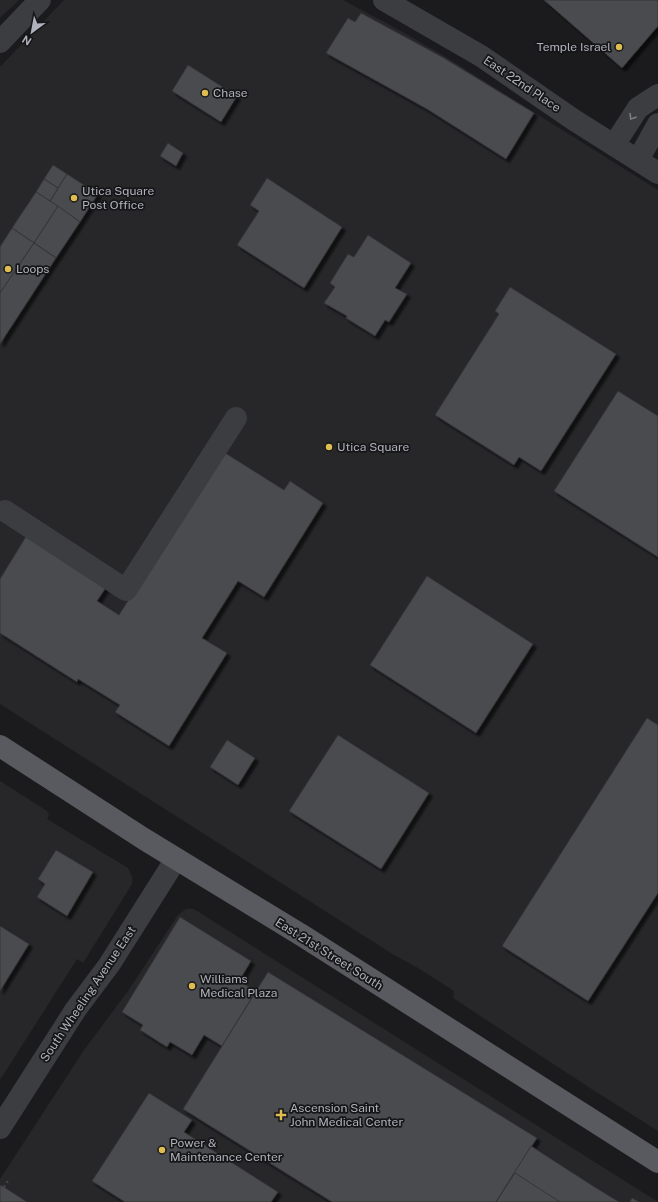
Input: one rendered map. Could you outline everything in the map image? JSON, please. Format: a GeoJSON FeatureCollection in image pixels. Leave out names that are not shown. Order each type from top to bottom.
{"type":"FeatureCollection","features":[{"type":"Feature","properties":{"kind":"main road","name":"East 21st Street South"},"geometry":{"type":"LineString","coordinates":[[0,746],[176,859],[303,936],[658,1162]]}},
{"type":"Feature","properties":{"kind":"street"},"geometry":{"type":"LineString","coordinates":[[0,42],[40,0]]}},
{"type":"Feature","properties":{"kind":"street","name":"East 22nd Place"},"geometry":{"type":"LineString","coordinates":[[384,0],[481,56],[574,120],[658,173]]}},
{"type":"Feature","properties":{"kind":"street"},"geometry":{"type":"LineString","coordinates":[[614,145],[638,108],[658,95]]}},
{"type":"Feature","properties":{"kind":"street"},"geometry":{"type":"LineString","coordinates":[[638,160],[658,124]]}},
{"type":"Feature","properties":{"kind":"street"},"geometry":{"type":"LineString","coordinates":[[5,511],[126,590],[236,418]]}},
{"type":"Feature","properties":{"kind":"street","name":"South Wheeling Avenue East"},"geometry":{"type":"LineString","coordinates":[[0,1128],[76,1009],[109,964],[176,859]]}},
{"type":"Feature","properties":{"kind":"path"},"geometry":{"type":"LineString","coordinates":[[4,1187],[9,1180]]}},
{"type":"Feature","properties":{"kind":"shaded area"},"geometry":{"type":"Polygon","coordinates":[[[0,0],[19,0],[0,18],[0,0]]]}},
{"type":"Feature","properties":{"kind":"shaded area","name":"Utica Square"},"geometry":{"type":"Polygon","coordinates":[[[64,0],[343,0],[446,57],[658,190],[658,1131],[456,1000],[453,997],[454,991],[418,968],[394,955],[0,704],[0,67],[64,0]]]}},
{"type":"Feature","properties":{"kind":"shaded area"},"geometry":{"type":"Polygon","coordinates":[[[0,781],[47,811],[49,815],[47,819],[128,868],[132,877],[132,884],[83,963],[77,959],[0,1080],[0,781]]]}},
{"type":"Feature","properties":{"kind":"shaded area","name":"Ascension Saint John Medical Center"},"geometry":{"type":"Polygon","coordinates":[[[186,909],[194,909],[658,1202],[0,1202],[0,1179],[84,1050],[128,991],[178,915],[186,909]]]}},
{"type":"Feature","properties":{"kind":"building","name":"Temple Israel"},"geometry":{"type":"Polygon","coordinates":[[[544,0],[658,0],[658,26],[622,68],[544,0]]]}},
{"type":"Feature","properties":{"kind":"building"},"geometry":{"type":"Polygon","coordinates":[[[361,13],[444,58],[534,113],[506,159],[427,109],[326,53],[348,18],[355,22],[361,13]]]}},
{"type":"Feature","properties":{"kind":"building","name":"Chase"},"geometry":{"type":"Polygon","coordinates":[[[188,65],[237,96],[221,122],[172,91],[188,65]]]}},
{"type":"Feature","properties":{"kind":"building"},"geometry":{"type":"Polygon","coordinates":[[[168,143],[183,153],[176,166],[160,156],[168,143]]]}},
{"type":"Feature","properties":{"kind":"building"},"geometry":{"type":"Polygon","coordinates":[[[53,165],[67,174],[58,188],[44,179],[53,165]]]}},
{"type":"Feature","properties":{"kind":"building","name":"Utica Square Post Office"},"geometry":{"type":"Polygon","coordinates":[[[67,174],[98,194],[80,222],[50,201],[67,174]]]}},
{"type":"Feature","properties":{"kind":"building"},"geometry":{"type":"Polygon","coordinates":[[[267,178],[342,227],[304,288],[237,245],[259,211],[250,205],[267,178]]]}},
{"type":"Feature","properties":{"kind":"building"},"geometry":{"type":"Polygon","coordinates":[[[44,179],[58,188],[50,201],[36,192],[44,179]]]}},
{"type":"Feature","properties":{"kind":"building"},"geometry":{"type":"Polygon","coordinates":[[[36,192],[58,206],[34,243],[12,228],[36,192]]]}},
{"type":"Feature","properties":{"kind":"building"},"geometry":{"type":"Polygon","coordinates":[[[58,206],[80,222],[56,258],[34,243],[58,206]]]}},
{"type":"Feature","properties":{"kind":"building","name":"Loops"},"geometry":{"type":"Polygon","coordinates":[[[12,228],[34,243],[1,292],[0,247],[12,228]]]}},
{"type":"Feature","properties":{"kind":"building"},"geometry":{"type":"Polygon","coordinates":[[[368,235],[411,263],[395,288],[407,294],[389,322],[385,320],[375,336],[346,318],[347,316],[324,303],[335,287],[330,283],[348,254],[354,257],[368,235]]]}},
{"type":"Feature","properties":{"kind":"building"},"geometry":{"type":"Polygon","coordinates":[[[34,243],[56,258],[0,344],[0,293],[34,243]]]}},
{"type":"Feature","properties":{"kind":"building"},"geometry":{"type":"Polygon","coordinates":[[[510,287],[616,354],[541,471],[519,457],[514,465],[435,415],[499,314],[495,311],[510,287]]]}},
{"type":"Feature","properties":{"kind":"building"},"geometry":{"type":"Polygon","coordinates":[[[618,391],[658,416],[658,557],[554,491],[618,391]]]}},
{"type":"Feature","properties":{"kind":"building"},"geometry":{"type":"Polygon","coordinates":[[[222,451],[284,490],[290,481],[323,503],[264,597],[238,581],[202,638],[227,653],[169,746],[115,712],[120,705],[78,679],[77,682],[0,633],[0,579],[27,535],[107,586],[97,601],[119,615],[222,451]]]}},
{"type":"Feature","properties":{"kind":"building"},"geometry":{"type":"Polygon","coordinates":[[[427,576],[533,644],[476,733],[370,665],[427,576]]]}},
{"type":"Feature","properties":{"kind":"building"},"geometry":{"type":"Polygon","coordinates":[[[647,718],[658,725],[658,893],[588,1001],[502,946],[647,718]]]}},
{"type":"Feature","properties":{"kind":"building"},"geometry":{"type":"Polygon","coordinates":[[[338,735],[429,793],[381,869],[289,811],[338,735]]]}},
{"type":"Feature","properties":{"kind":"building"},"geometry":{"type":"Polygon","coordinates":[[[227,740],[255,758],[238,785],[210,767],[227,740]]]}},
{"type":"Feature","properties":{"kind":"building"},"geometry":{"type":"Polygon","coordinates":[[[56,850],[93,872],[67,916],[37,897],[45,884],[38,879],[56,850]]]}},
{"type":"Feature","properties":{"kind":"building","name":"Williams Medical Plaza"},"geometry":{"type":"Polygon","coordinates":[[[180,917],[251,961],[239,981],[256,991],[222,1046],[204,1035],[192,1055],[170,1042],[167,1047],[140,1030],[143,1025],[122,1012],[180,917]]]}},
{"type":"Feature","properties":{"kind":"building"},"geometry":{"type":"Polygon","coordinates":[[[0,926],[29,944],[0,991],[0,926]]]}},
{"type":"Feature","properties":{"kind":"building"},"geometry":{"type":"Polygon","coordinates":[[[268,972],[537,1138],[496,1202],[332,1202],[183,1109],[268,972]]]}},
{"type":"Feature","properties":{"kind":"building","name":"Power & Maintenance Center"},"geometry":{"type":"Polygon","coordinates":[[[149,1093],[192,1120],[184,1132],[278,1192],[271,1202],[125,1202],[92,1181],[149,1093]]]}},
{"type":"Feature","properties":{"kind":"building"},"geometry":{"type":"Polygon","coordinates":[[[531,1146],[593,1186],[619,1202],[496,1202],[531,1146]]]}},
{"type":"Feature","properties":{"kind":"building"},"geometry":{"type":"Polygon","coordinates":[[[515,1173],[560,1202],[496,1202],[515,1173]]]}},
{"type":"Feature","properties":{"kind":"building"},"geometry":{"type":"Polygon","coordinates":[[[0,1185],[4,1187],[27,1202],[0,1202],[0,1185]]]}},
{"type":"Feature","properties":{"kind":"building"},"geometry":{"type":"Polygon","coordinates":[[[632,1198],[639,1202],[630,1202],[632,1198]]]}},
{"type":"Feature","properties":{"kind":"place","name":"Temple Israel"},"geometry":{"type":"Point","coordinates":[619,47]}},
{"type":"Feature","properties":{"kind":"place","name":"Chase"},"geometry":{"type":"Point","coordinates":[205,93]}},
{"type":"Feature","properties":{"kind":"place","name":"Utica Square Post Office"},"geometry":{"type":"Point","coordinates":[74,198]}},
{"type":"Feature","properties":{"kind":"place","name":"Loops"},"geometry":{"type":"Point","coordinates":[8,269]}},
{"type":"Feature","properties":{"kind":"place","name":"Utica Square"},"geometry":{"type":"Point","coordinates":[329,447]}},
{"type":"Feature","properties":{"kind":"place","name":"Williams Medical Plaza"},"geometry":{"type":"Point","coordinates":[192,986]}},
{"type":"Feature","properties":{"kind":"place","name":"Ascension Saint John Medical Center"},"geometry":{"type":"Point","coordinates":[281,1115]}},
{"type":"Feature","properties":{"kind":"place","name":"Power & Maintenance Center"},"geometry":{"type":"Point","coordinates":[162,1150]}}]}
